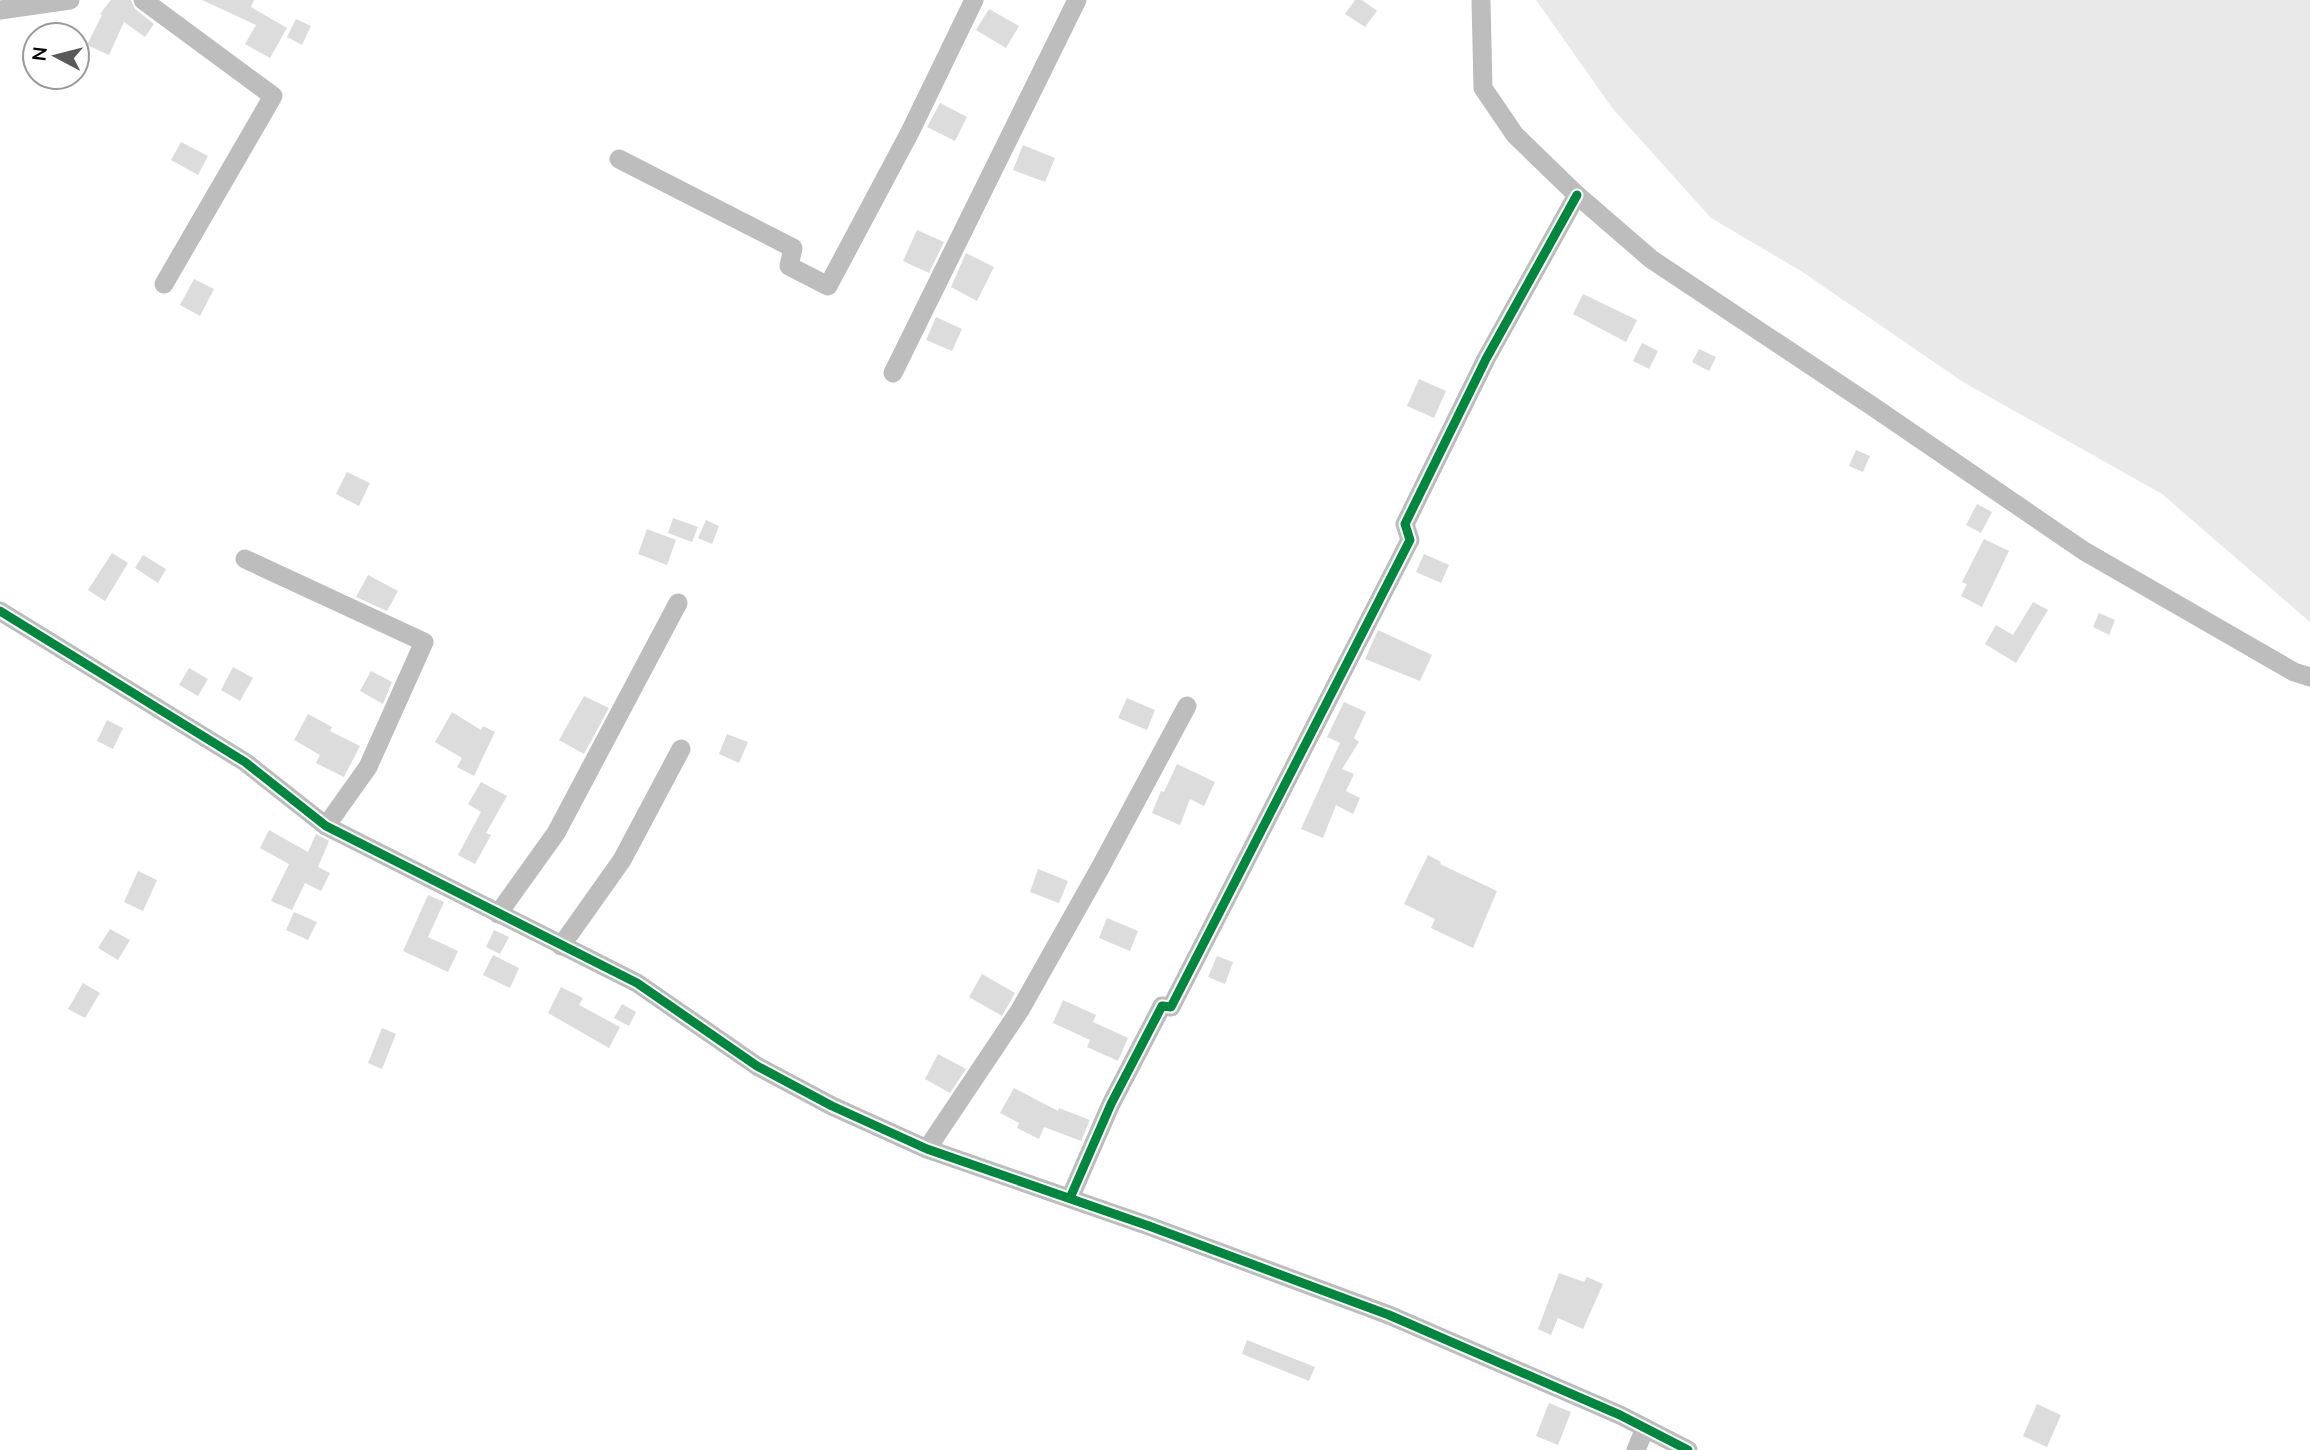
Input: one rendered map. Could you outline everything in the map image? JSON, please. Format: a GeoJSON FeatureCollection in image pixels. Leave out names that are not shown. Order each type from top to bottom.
{"type":"FeatureCollection","features":[{"type":"Feature","properties":{"kind":"street"},"geometry":{"type":"LineString","coordinates":[[0,10],[70,0]]}},
{"type":"Feature","properties":{"kind":"street"},"geometry":{"type":"LineString","coordinates":[[143,0],[273,96],[164,284]]}},
{"type":"Feature","properties":{"kind":"street"},"geometry":{"type":"LineString","coordinates":[[619,159],[793,248],[789,265],[828,286],[910,132],[974,0]]}},
{"type":"Feature","properties":{"kind":"street"},"geometry":{"type":"LineString","coordinates":[[1481,0],[1483,88],[1515,135],[1577,195],[1651,259],[2084,551],[2294,672],[2310,677]]}},
{"type":"Feature","properties":{"kind":"street"},"geometry":{"type":"LineString","coordinates":[[893,373],[1072,2]]}},
{"type":"Feature","properties":{"kind":"street"},"geometry":{"type":"LineString","coordinates":[[1070,1198],[1111,1104],[1155,1018],[1162,1006],[1171,1007],[1410,540],[1405,524],[1486,359],[1577,195]]}},
{"type":"Feature","properties":{"kind":"street"},"geometry":{"type":"LineString","coordinates":[[245,559],[424,642],[368,767],[326,826]]}},
{"type":"Feature","properties":{"kind":"street"},"geometry":{"type":"LineString","coordinates":[[498,914],[556,833],[678,603]]}},
{"type":"Feature","properties":{"kind":"street"},"geometry":{"type":"LineString","coordinates":[[0,611],[246,762],[326,826],[636,983],[757,1066],[832,1106],[927,1149],[1070,1198],[1389,1315],[1645,1428],[1688,1450]]}},
{"type":"Feature","properties":{"kind":"street"},"geometry":{"type":"LineString","coordinates":[[927,1149],[1020,1010],[1187,706]]}},
{"type":"Feature","properties":{"kind":"street"},"geometry":{"type":"LineString","coordinates":[[561,946],[622,860],[681,749]]}},
{"type":"Feature","properties":{"kind":"street"},"geometry":{"type":"LineString","coordinates":[[1636,1450],[1645,1428]]}},
{"type":"Feature","properties":{"kind":"shaded area"},"geometry":{"type":"Polygon","coordinates":[[[1536,0],[2310,0],[2310,622],[2162,494],[1963,382],[1801,271],[1711,218],[1613,109],[1536,0]]]}},
{"type":"Feature","properties":{"kind":"building"},"geometry":{"type":"Polygon","coordinates":[[[111,0],[131,0],[135,9],[154,24],[145,37],[124,22],[109,55],[91,47],[91,37],[102,15],[100,14],[111,0]]]}},
{"type":"Feature","properties":{"kind":"building"},"geometry":{"type":"Polygon","coordinates":[[[202,0],[254,0],[251,7],[287,28],[270,58],[245,44],[256,25],[202,0]]]}},
{"type":"Feature","properties":{"kind":"building"},"geometry":{"type":"Polygon","coordinates":[[[1355,0],[1362,0],[1377,11],[1365,27],[1345,14],[1355,0]]]}},
{"type":"Feature","properties":{"kind":"building"},"geometry":{"type":"Polygon","coordinates":[[[989,9],[1019,26],[1006,48],[976,30],[989,9]]]}},
{"type":"Feature","properties":{"kind":"building"},"geometry":{"type":"Polygon","coordinates":[[[296,19],[311,26],[302,45],[287,37],[296,19]]]}},
{"type":"Feature","properties":{"kind":"building"},"geometry":{"type":"Polygon","coordinates":[[[940,103],[967,117],[955,141],[927,127],[940,103]]]}},
{"type":"Feature","properties":{"kind":"building"},"geometry":{"type":"Polygon","coordinates":[[[181,142],[208,156],[198,175],[171,160],[181,142]]]}},
{"type":"Feature","properties":{"kind":"building"},"geometry":{"type":"Polygon","coordinates":[[[1023,145],[1055,158],[1045,182],[1013,170],[1023,145]]]}},
{"type":"Feature","properties":{"kind":"building"},"geometry":{"type":"Polygon","coordinates":[[[917,230],[944,242],[929,273],[903,261],[917,230]]]}},
{"type":"Feature","properties":{"kind":"building"},"geometry":{"type":"Polygon","coordinates":[[[966,253],[994,267],[977,301],[951,287],[966,253]]]}},
{"type":"Feature","properties":{"kind":"building"},"geometry":{"type":"Polygon","coordinates":[[[194,279],[214,289],[200,316],[180,305],[194,279]]]}},
{"type":"Feature","properties":{"kind":"building"},"geometry":{"type":"Polygon","coordinates":[[[1583,294],[1637,320],[1626,342],[1573,314],[1583,294]]]}},
{"type":"Feature","properties":{"kind":"building"},"geometry":{"type":"Polygon","coordinates":[[[936,317],[962,329],[952,351],[926,340],[936,317]]]}},
{"type":"Feature","properties":{"kind":"building"},"geometry":{"type":"Polygon","coordinates":[[[1642,343],[1658,351],[1649,369],[1633,361],[1642,343]]]}},
{"type":"Feature","properties":{"kind":"building"},"geometry":{"type":"Polygon","coordinates":[[[1699,349],[1716,357],[1709,371],[1692,362],[1699,349]]]}},
{"type":"Feature","properties":{"kind":"building"},"geometry":{"type":"Polygon","coordinates":[[[1419,379],[1446,391],[1434,418],[1407,406],[1419,379]]]}},
{"type":"Feature","properties":{"kind":"building"},"geometry":{"type":"Polygon","coordinates":[[[1856,450],[1870,456],[1863,472],[1849,466],[1856,450]]]}},
{"type":"Feature","properties":{"kind":"building"},"geometry":{"type":"Polygon","coordinates":[[[347,472],[370,483],[359,506],[336,494],[347,472]]]}},
{"type":"Feature","properties":{"kind":"building"},"geometry":{"type":"Polygon","coordinates":[[[1977,504],[1992,512],[1981,533],[1966,525],[1977,504]]]}},
{"type":"Feature","properties":{"kind":"building"},"geometry":{"type":"Polygon","coordinates":[[[673,518],[698,527],[692,542],[668,533],[673,518]]]}},
{"type":"Feature","properties":{"kind":"building"},"geometry":{"type":"Polygon","coordinates":[[[706,520],[719,526],[712,544],[698,538],[706,520]]]}},
{"type":"Feature","properties":{"kind":"building"},"geometry":{"type":"Polygon","coordinates":[[[647,529],[676,540],[667,565],[638,554],[647,529]]]}},
{"type":"Feature","properties":{"kind":"building"},"geometry":{"type":"Polygon","coordinates":[[[1984,539],[2009,551],[1982,607],[1961,596],[1967,584],[1962,582],[1984,539]]]}},
{"type":"Feature","properties":{"kind":"building"},"geometry":{"type":"Polygon","coordinates":[[[112,553],[128,563],[105,601],[88,590],[112,553]]]}},
{"type":"Feature","properties":{"kind":"building"},"geometry":{"type":"Polygon","coordinates":[[[1424,554],[1449,565],[1441,583],[1416,572],[1424,554]]]}},
{"type":"Feature","properties":{"kind":"building"},"geometry":{"type":"Polygon","coordinates":[[[143,555],[166,569],[158,583],[135,568],[143,555]]]}},
{"type":"Feature","properties":{"kind":"building"},"geometry":{"type":"Polygon","coordinates":[[[368,575],[398,591],[387,611],[356,597],[368,575]]]}},
{"type":"Feature","properties":{"kind":"building"},"geometry":{"type":"Polygon","coordinates":[[[2033,602],[2048,610],[2016,663],[1985,644],[1996,625],[2013,635],[2033,602]]]}},
{"type":"Feature","properties":{"kind":"building"},"geometry":{"type":"Polygon","coordinates":[[[2099,613],[2115,620],[2109,635],[2093,627],[2099,613]]]}},
{"type":"Feature","properties":{"kind":"building"},"geometry":{"type":"Polygon","coordinates":[[[1378,630],[1432,655],[1420,681],[1365,659],[1378,630]]]}},
{"type":"Feature","properties":{"kind":"building"},"geometry":{"type":"Polygon","coordinates":[[[233,667],[253,678],[240,701],[221,690],[233,667]]]}},
{"type":"Feature","properties":{"kind":"building"},"geometry":{"type":"Polygon","coordinates":[[[189,668],[208,679],[198,696],[179,685],[189,668]]]}},
{"type":"Feature","properties":{"kind":"building"},"geometry":{"type":"Polygon","coordinates":[[[371,671],[392,682],[383,704],[360,691],[371,671]]]}},
{"type":"Feature","properties":{"kind":"building"},"geometry":{"type":"Polygon","coordinates":[[[584,696],[609,708],[584,754],[559,740],[584,696]]]}},
{"type":"Feature","properties":{"kind":"building"},"geometry":{"type":"Polygon","coordinates":[[[1127,698],[1155,710],[1147,730],[1118,718],[1127,698]]]}},
{"type":"Feature","properties":{"kind":"building"},"geometry":{"type":"Polygon","coordinates":[[[1344,702],[1366,712],[1354,738],[1359,742],[1342,769],[1354,774],[1346,791],[1360,798],[1353,814],[1336,805],[1323,838],[1301,829],[1340,743],[1327,737],[1344,702]]]}},
{"type":"Feature","properties":{"kind":"building"},"geometry":{"type":"Polygon","coordinates":[[[452,712],[481,730],[483,726],[495,732],[474,776],[457,767],[462,758],[435,742],[452,712]]]}},
{"type":"Feature","properties":{"kind":"building"},"geometry":{"type":"Polygon","coordinates":[[[308,714],[332,727],[330,731],[360,746],[344,777],[316,763],[320,755],[294,740],[308,714]]]}},
{"type":"Feature","properties":{"kind":"building"},"geometry":{"type":"Polygon","coordinates":[[[107,720],[123,728],[113,749],[97,741],[107,720]]]}},
{"type":"Feature","properties":{"kind":"building"},"geometry":{"type":"Polygon","coordinates":[[[727,734],[748,742],[739,763],[719,754],[727,734]]]}},
{"type":"Feature","properties":{"kind":"building"},"geometry":{"type":"Polygon","coordinates":[[[1177,764],[1215,782],[1204,806],[1190,799],[1180,825],[1152,813],[1177,764]]]}},
{"type":"Feature","properties":{"kind":"building"},"geometry":{"type":"Polygon","coordinates":[[[481,782],[507,796],[486,833],[491,835],[475,864],[458,855],[481,812],[468,804],[481,782]]]}},
{"type":"Feature","properties":{"kind":"building"},"geometry":{"type":"Polygon","coordinates":[[[269,830],[308,852],[316,834],[329,841],[318,867],[330,873],[321,891],[305,883],[292,910],[271,901],[289,864],[260,848],[269,830]]]}},
{"type":"Feature","properties":{"kind":"building"},"geometry":{"type":"Polygon","coordinates":[[[1428,855],[1441,862],[1440,864],[1497,891],[1473,948],[1431,928],[1435,919],[1404,904],[1428,855]]]}},
{"type":"Feature","properties":{"kind":"building"},"geometry":{"type":"Polygon","coordinates":[[[1038,869],[1068,881],[1059,903],[1030,892],[1038,869]]]}},
{"type":"Feature","properties":{"kind":"building"},"geometry":{"type":"Polygon","coordinates":[[[138,871],[157,880],[143,911],[124,902],[138,871]]]}},
{"type":"Feature","properties":{"kind":"building"},"geometry":{"type":"Polygon","coordinates":[[[428,895],[444,902],[428,937],[458,951],[448,972],[403,951],[428,895]]]}},
{"type":"Feature","properties":{"kind":"building"},"geometry":{"type":"Polygon","coordinates":[[[294,912],[317,922],[308,940],[286,930],[294,912]]]}},
{"type":"Feature","properties":{"kind":"building"},"geometry":{"type":"Polygon","coordinates":[[[1107,918],[1138,931],[1130,951],[1099,938],[1107,918]]]}},
{"type":"Feature","properties":{"kind":"building"},"geometry":{"type":"Polygon","coordinates":[[[110,929],[130,940],[118,960],[98,948],[110,929]]]}},
{"type":"Feature","properties":{"kind":"building"},"geometry":{"type":"Polygon","coordinates":[[[494,930],[509,937],[500,954],[486,947],[494,930]]]}},
{"type":"Feature","properties":{"kind":"building"},"geometry":{"type":"Polygon","coordinates":[[[493,955],[519,968],[510,988],[483,975],[493,955]]]}},
{"type":"Feature","properties":{"kind":"building"},"geometry":{"type":"Polygon","coordinates":[[[1217,956],[1233,962],[1225,984],[1208,977],[1217,956]]]}},
{"type":"Feature","properties":{"kind":"building"},"geometry":{"type":"Polygon","coordinates":[[[982,974],[1015,993],[1002,1016],[969,997],[982,974]]]}},
{"type":"Feature","properties":{"kind":"building"},"geometry":{"type":"Polygon","coordinates":[[[83,983],[100,993],[85,1018],[68,1009],[83,983]]]}},
{"type":"Feature","properties":{"kind":"building"},"geometry":{"type":"Polygon","coordinates":[[[561,987],[583,998],[579,1005],[620,1027],[609,1048],[548,1013],[561,987]]]}},
{"type":"Feature","properties":{"kind":"building"},"geometry":{"type":"Polygon","coordinates":[[[1063,1000],[1096,1015],[1093,1022],[1128,1038],[1118,1061],[1087,1047],[1090,1040],[1053,1023],[1063,1000]]]}},
{"type":"Feature","properties":{"kind":"building"},"geometry":{"type":"Polygon","coordinates":[[[622,1004],[636,1012],[629,1026],[614,1018],[622,1004]]]}},
{"type":"Feature","properties":{"kind":"building"},"geometry":{"type":"Polygon","coordinates":[[[382,1028],[396,1034],[382,1069],[368,1063],[382,1028]]]}},
{"type":"Feature","properties":{"kind":"building"},"geometry":{"type":"Polygon","coordinates":[[[938,1054],[966,1069],[950,1093],[925,1079],[938,1054]]]}},
{"type":"Feature","properties":{"kind":"building"},"geometry":{"type":"Polygon","coordinates":[[[1014,1088],[1058,1111],[1059,1108],[1090,1120],[1081,1141],[1044,1127],[1039,1139],[1017,1128],[1019,1123],[1000,1113],[1014,1088]]]}},
{"type":"Feature","properties":{"kind":"building"},"geometry":{"type":"Polygon","coordinates":[[[1559,1273],[1584,1282],[1587,1277],[1603,1284],[1583,1329],[1558,1318],[1551,1335],[1538,1329],[1559,1273]]]}},
{"type":"Feature","properties":{"kind":"building"},"geometry":{"type":"Polygon","coordinates":[[[1247,1340],[1315,1367],[1309,1381],[1242,1354],[1247,1340]]]}},
{"type":"Feature","properties":{"kind":"building"},"geometry":{"type":"Polygon","coordinates":[[[1549,1403],[1571,1412],[1558,1445],[1536,1436],[1549,1403]]]}},
{"type":"Feature","properties":{"kind":"building"},"geometry":{"type":"Polygon","coordinates":[[[2037,1404],[2061,1415],[2047,1447],[2023,1436],[2037,1404]]]}},
{"type":"Feature","properties":{"kind":"cycle path"},"geometry":{"type":"LineString","coordinates":[[1070,1198],[1111,1104],[1162,1006],[1171,1007],[1410,540],[1405,524],[1486,359],[1577,195]]}},
{"type":"Feature","properties":{"kind":"cycle path"},"geometry":{"type":"LineString","coordinates":[[0,611],[245,762],[326,826],[637,983],[757,1066],[832,1106],[927,1149],[1149,1226],[1389,1315],[1620,1415],[1688,1450]]}}]}
